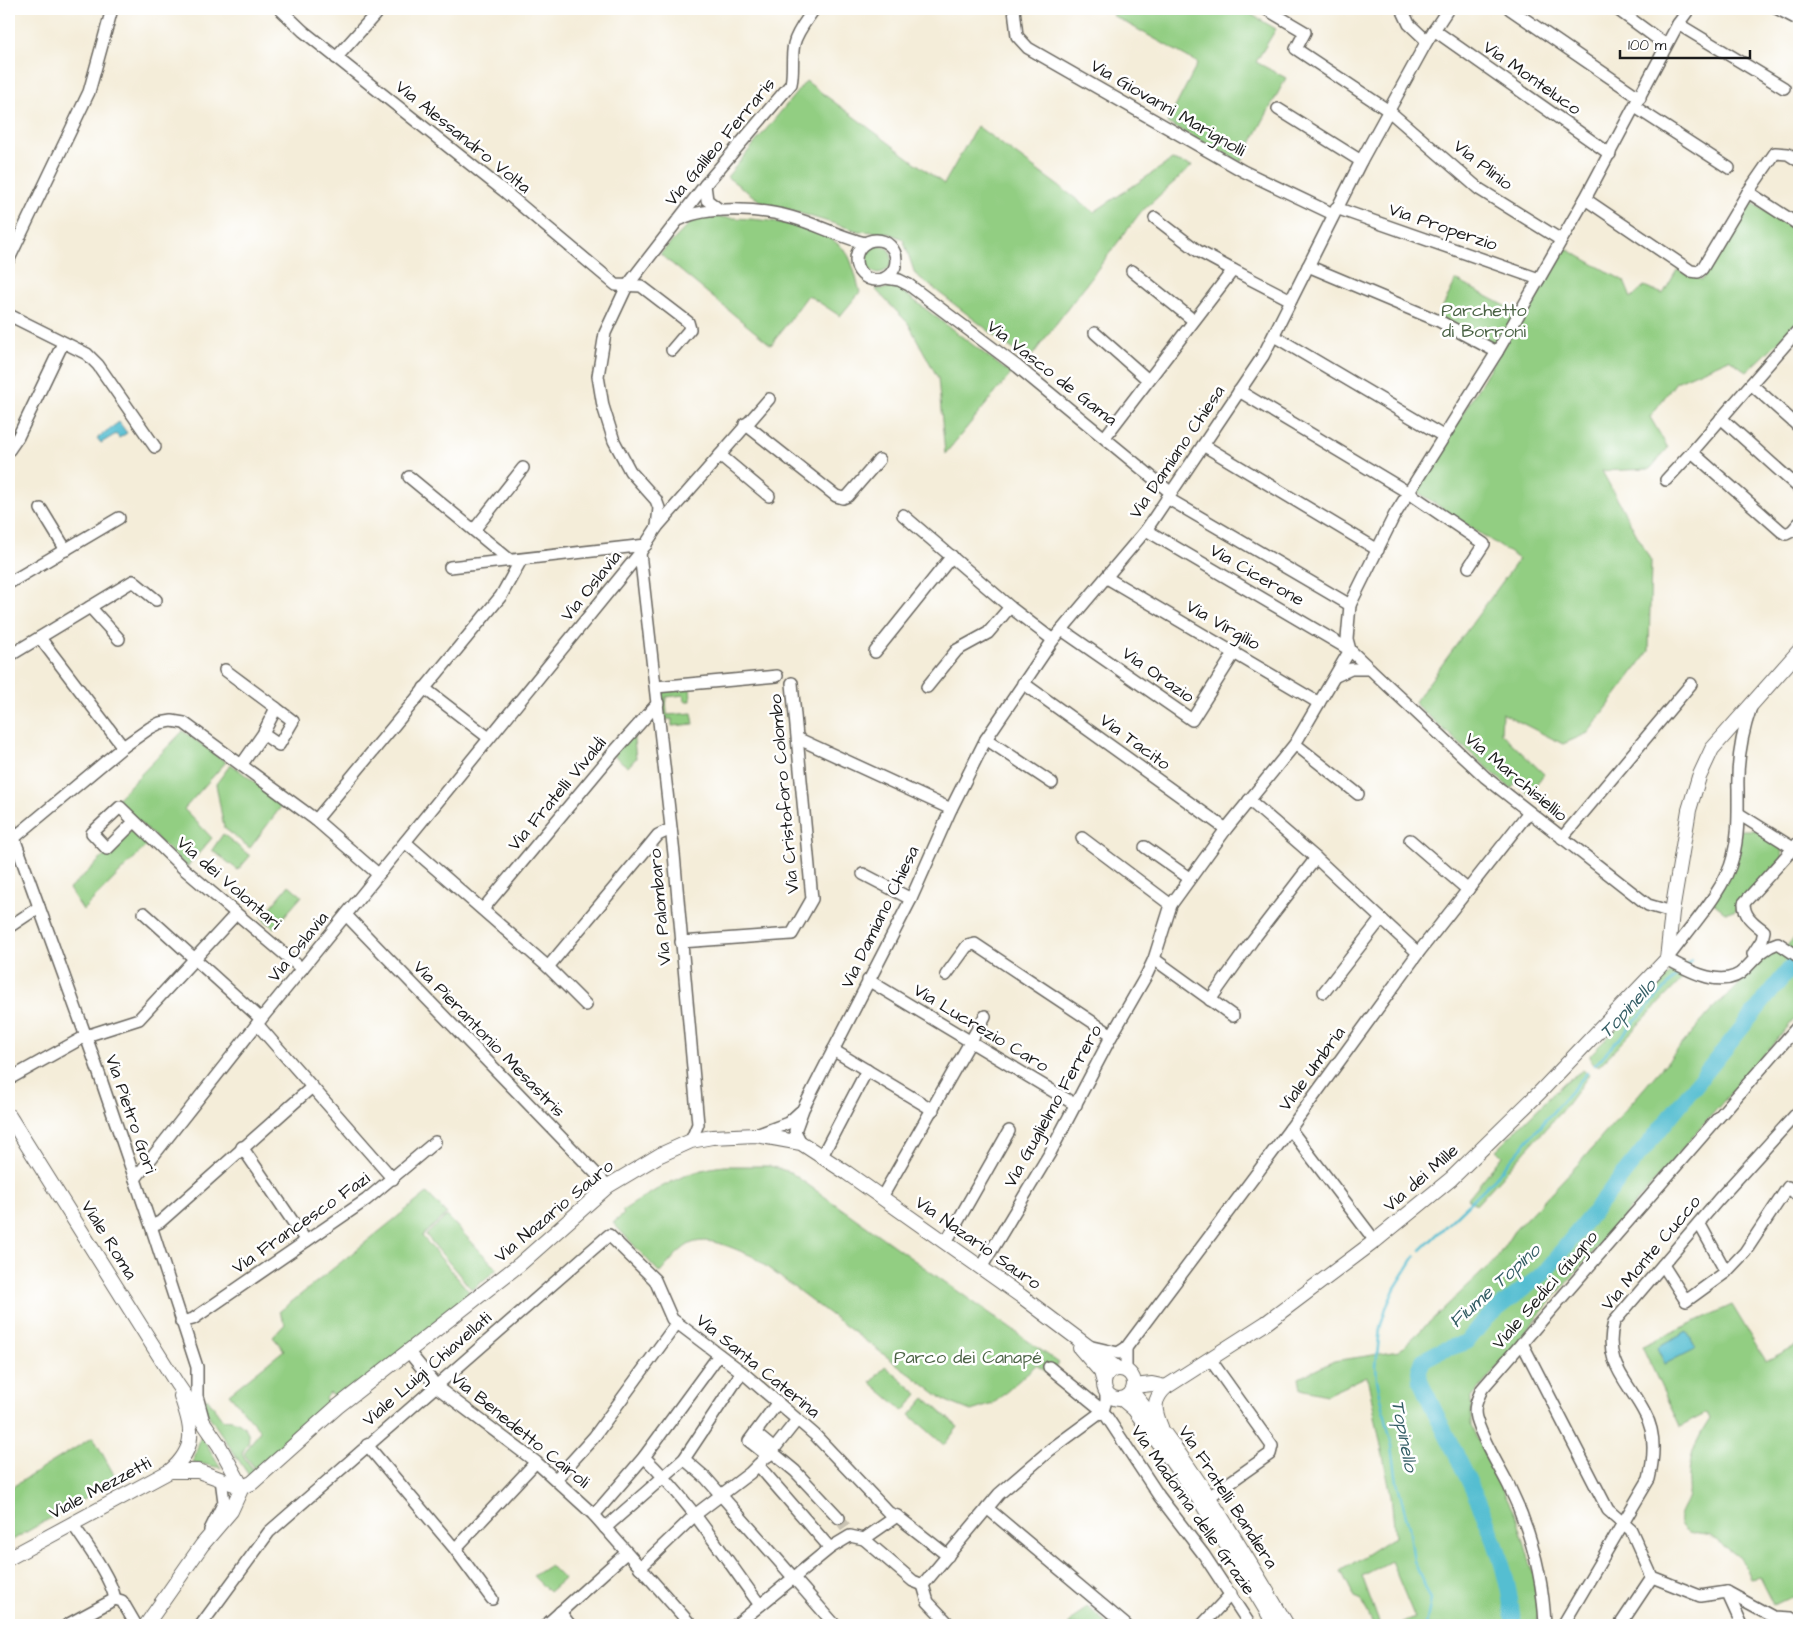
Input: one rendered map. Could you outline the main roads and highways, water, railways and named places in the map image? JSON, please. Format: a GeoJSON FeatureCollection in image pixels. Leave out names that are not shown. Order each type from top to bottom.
{"type":"FeatureCollection","features":[{"type":"Feature","properties":{"kind":"main road","name":"Via dei Mille"},"geometry":{"type":"LineString","coordinates":[[1166,1387],[1266,1323],[1375,1242],[1452,1179],[1546,1086],[1667,959],[1672,912],[1698,776],[1712,749],[1799,651]]}},
{"type":"Feature","properties":{"kind":"main road","name":"Viale Roma"},"geometry":{"type":"LineString","coordinates":[[9,1116],[177,1384]]}},
{"type":"Feature","properties":{"kind":"main road","name":"Via Nazario Sauro"},"geometry":{"type":"LineString","coordinates":[[242,1487],[252,1483],[337,1407],[520,1264],[608,1186],[660,1155],[692,1141],[712,1137],[756,1135],[801,1143],[946,1242],[1122,1370]]}},
{"type":"Feature","properties":{"kind":"main road","name":"Via Nazario Sauro"},"geometry":{"type":"LineString","coordinates":[[1060,1325],[1100,1372],[1105,1387]]}},
{"type":"Feature","properties":{"kind":"main road"},"geometry":{"type":"LineString","coordinates":[[1127,1394],[1132,1377],[1122,1370],[1110,1372],[1105,1387],[1113,1398],[1127,1394],[1152,1384],[1166,1387]]}},
{"type":"Feature","properties":{"kind":"main road"},"geometry":{"type":"LineString","coordinates":[[146,1625],[202,1545],[231,1511],[242,1487],[203,1420],[177,1384]]}},
{"type":"Feature","properties":{"kind":"main road"},"geometry":{"type":"LineString","coordinates":[[170,1471],[182,1461],[190,1441],[191,1429],[177,1384]]}},
{"type":"Feature","properties":{"kind":"main road"},"geometry":{"type":"LineString","coordinates":[[1161,1427],[1155,1412],[1155,1403],[1159,1394],[1166,1387]]}},
{"type":"Feature","properties":{"kind":"main road","name":"Via Fratelli Bandiera"},"geometry":{"type":"LineString","coordinates":[[1127,1394],[1161,1427],[1210,1497],[1287,1625]]}},
{"type":"Feature","properties":{"kind":"main road","name":"Via Fratelli Bandiera"},"geometry":{"type":"LineString","coordinates":[[1127,1394],[1134,1409],[1201,1502],[1275,1625]]}},
{"type":"Feature","properties":{"kind":"main road","name":"Viale Mezzetti"},"geometry":{"type":"LineString","coordinates":[[9,1558],[170,1471],[198,1471],[242,1487]]}},
{"type":"Feature","properties":{"kind":"water"},"geometry":{"type":"Polygon","coordinates":[[[119,422],[127,433],[119,438],[116,434],[101,443],[97,438],[119,422]]]}},
{"type":"Feature","properties":{"kind":"water"},"geometry":{"type":"Polygon","coordinates":[[[1687,1332],[1696,1348],[1665,1364],[1657,1348],[1687,1332]]]}},
{"type":"Feature","properties":{"kind":"waterway","name":"Fiume Topino"},"geometry":{"type":"LineString","coordinates":[[1513,1625],[1509,1593],[1501,1561],[1490,1530],[1420,1380],[1419,1371],[1423,1360],[1438,1352],[1467,1342],[1486,1318],[1544,1273],[1799,957]]}},
{"type":"Feature","properties":{"kind":"waterway","name":"Topinello"},"geometry":{"type":"LineString","coordinates":[[1687,965],[1691,960]]}},
{"type":"Feature","properties":{"kind":"waterway","name":"Topinello"},"geometry":{"type":"LineString","coordinates":[[1595,1065],[1681,971]]}},
{"type":"Feature","properties":{"kind":"waterway","name":"Topinello"},"geometry":{"type":"LineString","coordinates":[[1421,1250],[1493,1180],[1587,1073]]}},
{"type":"Feature","properties":{"kind":"waterway","name":"Topinello"},"geometry":{"type":"LineString","coordinates":[[1415,1256],[1395,1288],[1386,1308],[1380,1328],[1376,1366],[1377,1380],[1392,1446],[1397,1482],[1409,1527],[1414,1561],[1431,1600],[1426,1625]]}},
{"type":"Feature","properties":{"kind":"tunnel"},"geometry":{"type":"LineString","coordinates":[[839,1518],[849,1532]]}},
{"type":"Feature","properties":{"kind":"park label","name":"Parchetto di Borroni"},"geometry":{"type":"Point","coordinates":[1484,320]}},
{"type":"Feature","properties":{"kind":"park label","name":"Parco dei Canapé"},"geometry":{"type":"Point","coordinates":[968,1357]}}]}
